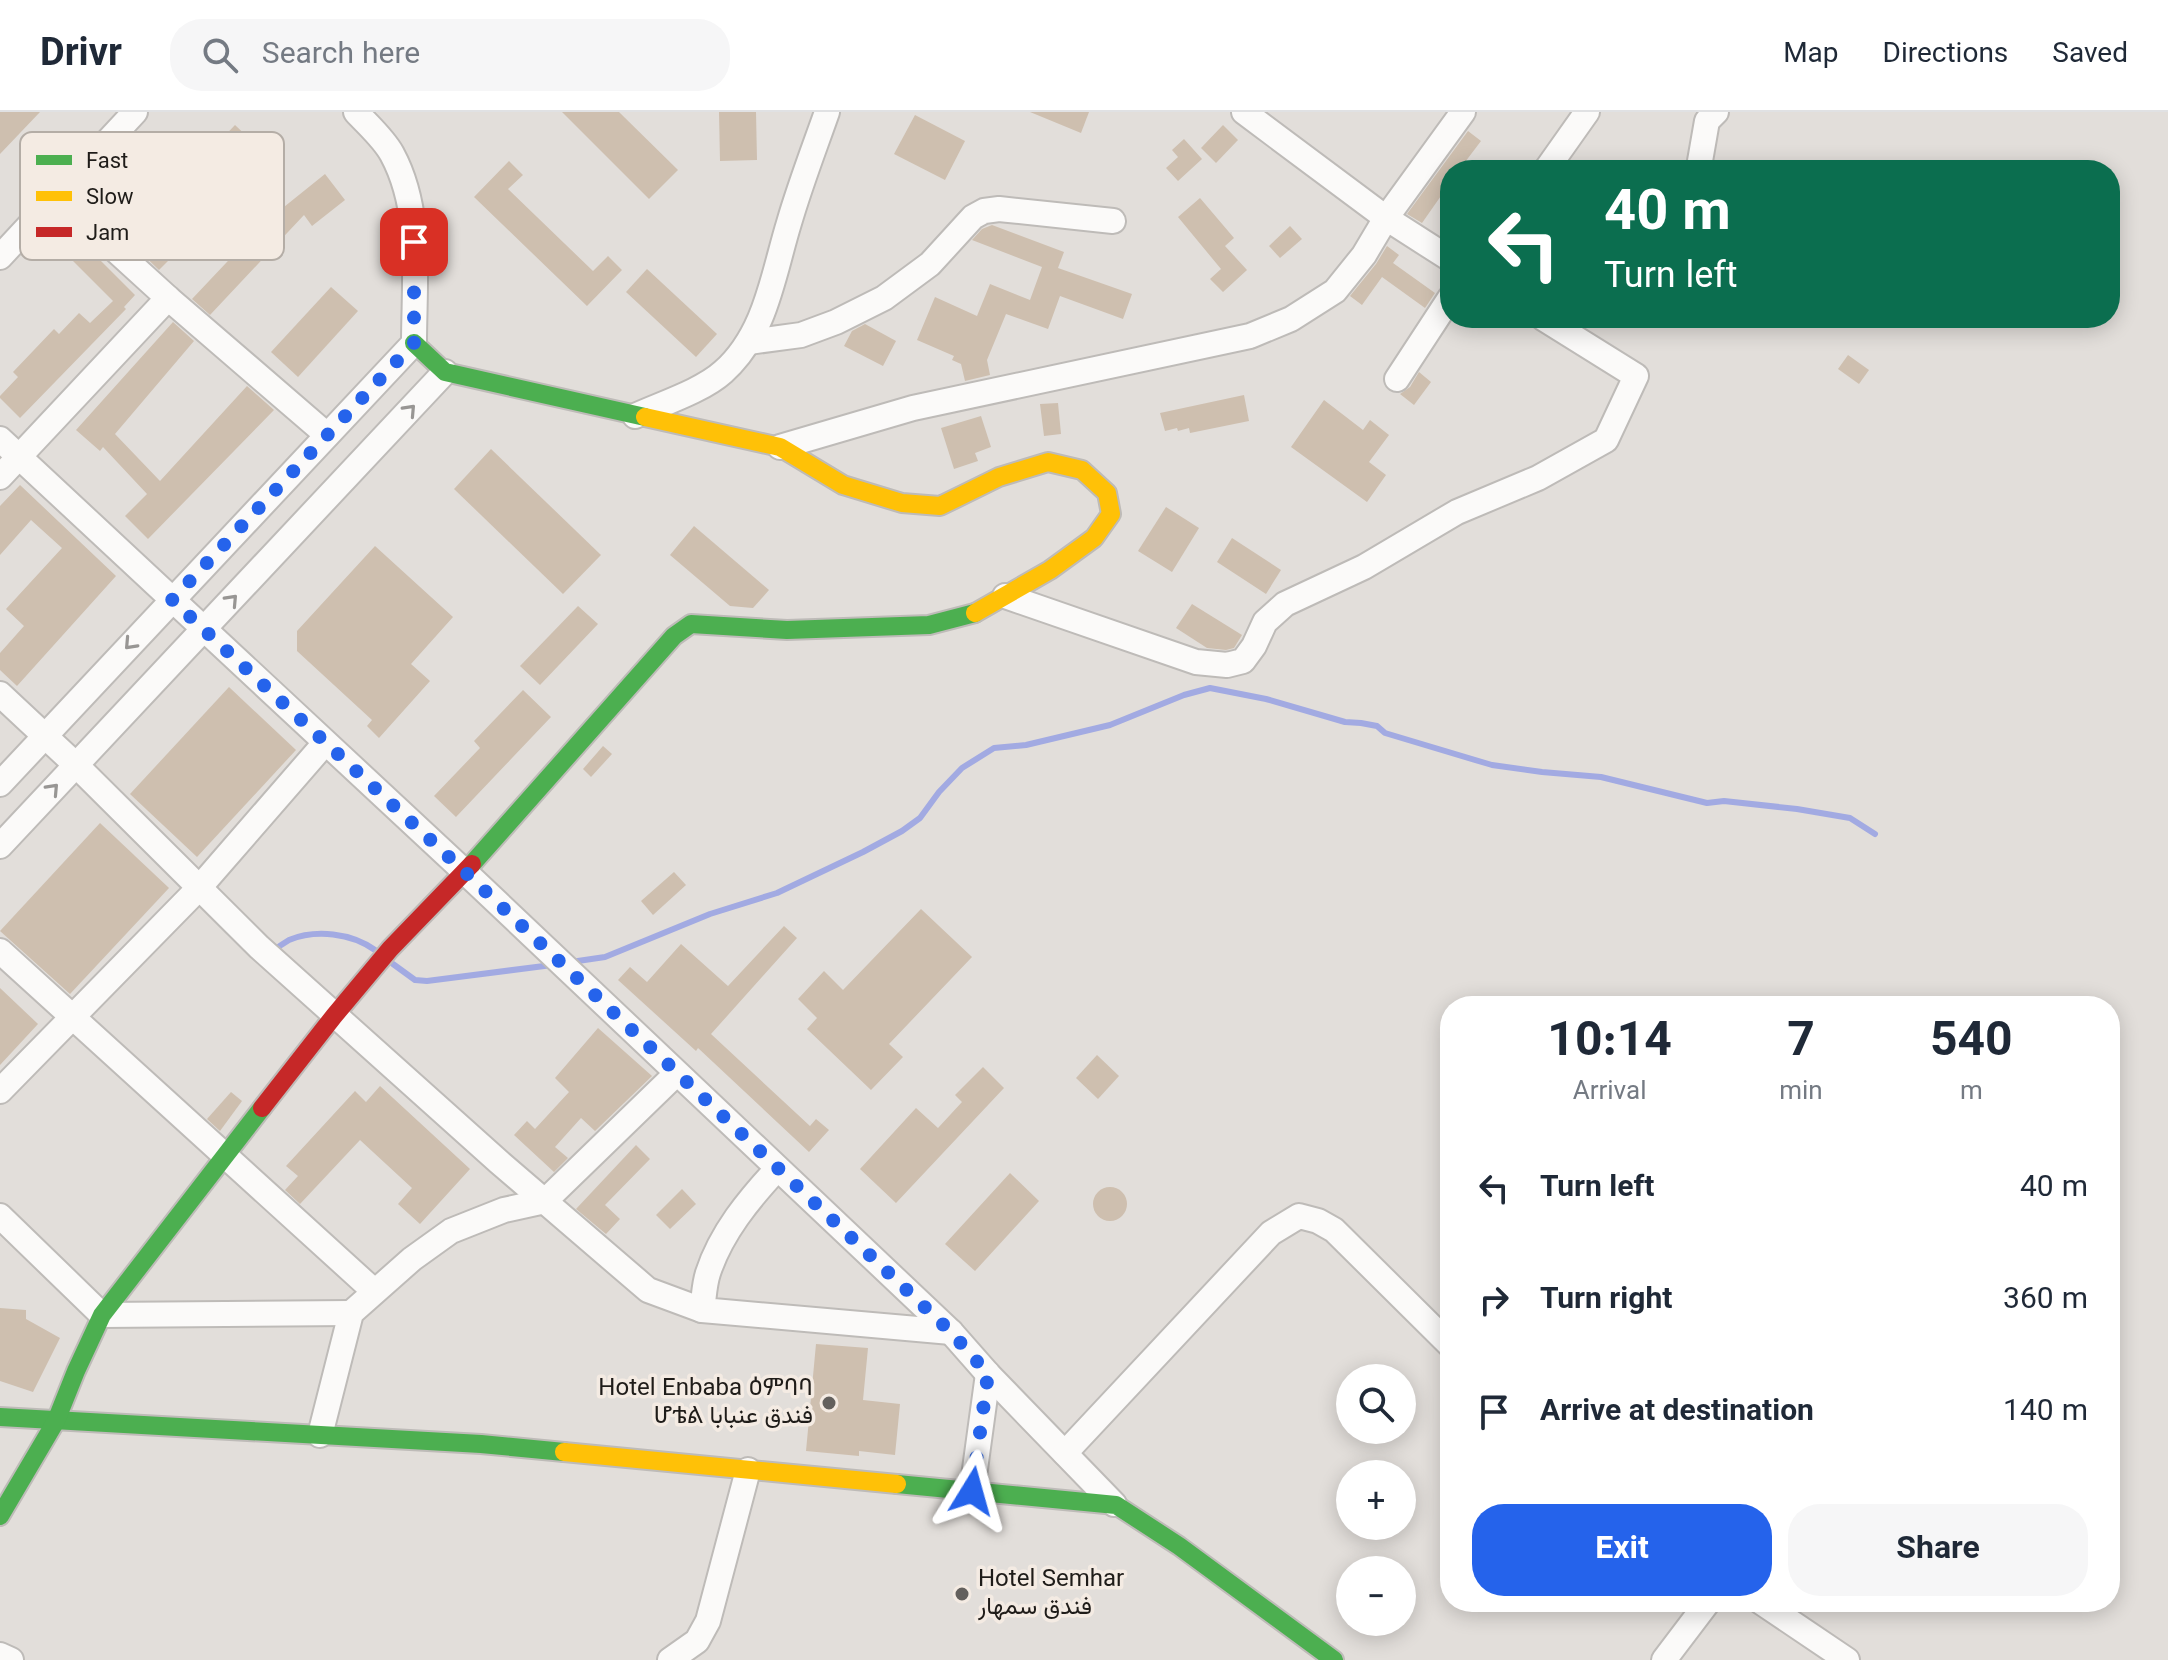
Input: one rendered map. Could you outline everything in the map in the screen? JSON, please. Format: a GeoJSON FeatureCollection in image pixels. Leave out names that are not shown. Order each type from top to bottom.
{"type":"FeatureCollection","features":[{"type":"Feature","properties":{"kind":"main road"},"geometry":{"type":"LineString","coordinates":[[0,1516],[56,1421],[102,1315],[334,1016],[390,949],[465,872],[674,636],[691,624],[787,630],[929,625],[978,612],[1050,570],[1094,538],[1111,514],[1107,493],[1082,470],[1048,462],[999,477],[940,506],[902,503],[843,485],[780,447],[445,372],[414,343]]}},
{"type":"Feature","properties":{"kind":"main road"},"geometry":{"type":"LineString","coordinates":[[0,1417],[481,1444],[1116,1505],[1179,1546],[1334,1660]]}},
{"type":"Feature","properties":{"kind":"street"},"geometry":{"type":"LineString","coordinates":[[117,132],[135,112]]}},
{"type":"Feature","properties":{"kind":"street"},"geometry":{"type":"LineString","coordinates":[[0,784],[414,343],[414,242],[410,199],[392,153],[356,112]]}},
{"type":"Feature","properties":{"kind":"street"},"geometry":{"type":"LineString","coordinates":[[635,416],[690,392],[722,373],[749,342],[766,307],[789,221],[827,112]]}},
{"type":"Feature","properties":{"kind":"street"},"geometry":{"type":"LineString","coordinates":[[1244,112],[1386,218],[1440,253]]}},
{"type":"Feature","properties":{"kind":"street"},"geometry":{"type":"LineString","coordinates":[[780,447],[913,408],[1250,336],[1291,319],[1335,291],[1364,255],[1386,218],[1463,112]]}},
{"type":"Feature","properties":{"kind":"street"},"geometry":{"type":"LineString","coordinates":[[1553,160],[1587,112]]}},
{"type":"Feature","properties":{"kind":"street"},"geometry":{"type":"LineString","coordinates":[[1700,160],[1710,115]]}},
{"type":"Feature","properties":{"kind":"street"},"geometry":{"type":"LineString","coordinates":[[749,342],[801,335],[884,298],[930,264],[973,217],[984,211],[999,209],[1113,221]]}},
{"type":"Feature","properties":{"kind":"street"},"geometry":{"type":"LineString","coordinates":[[0,257],[20,236]]}},
{"type":"Feature","properties":{"kind":"street"},"geometry":{"type":"LineString","coordinates":[[126,260],[327,435]]}},
{"type":"Feature","properties":{"kind":"street"},"geometry":{"type":"LineString","coordinates":[[0,477],[168,298]]}},
{"type":"Feature","properties":{"kind":"street"},"geometry":{"type":"LineString","coordinates":[[1397,379],[1440,313]]}},
{"type":"Feature","properties":{"kind":"street"},"geometry":{"type":"LineString","coordinates":[[1005,596],[1196,662],[1227,665],[1243,661],[1265,622],[1285,604],[1364,567],[1457,512],[1538,478],[1606,440],[1636,376],[1559,328]]}},
{"type":"Feature","properties":{"kind":"street"},"geometry":{"type":"LineString","coordinates":[[0,846],[445,372]]}},
{"type":"Feature","properties":{"kind":"street"},"geometry":{"type":"LineString","coordinates":[[0,439],[465,872],[951,1332],[1116,1505]]}},
{"type":"Feature","properties":{"kind":"street"},"geometry":{"type":"LineString","coordinates":[[0,694],[334,1016],[648,1290],[702,1310],[951,1332]]}},
{"type":"Feature","properties":{"kind":"street"},"geometry":{"type":"LineString","coordinates":[[0,1091],[199,888],[325,743]]}},
{"type":"Feature","properties":{"kind":"street"},"geometry":{"type":"LineString","coordinates":[[0,951],[374,1291]]}},
{"type":"Feature","properties":{"kind":"street"},"geometry":{"type":"LineString","coordinates":[[320,1435],[351,1313],[412,1259],[451,1231],[504,1210],[545,1201],[676,1074]]}},
{"type":"Feature","properties":{"kind":"street"},"geometry":{"type":"LineString","coordinates":[[702,1310],[708,1274],[724,1237],[749,1199],[777,1169]]}},
{"type":"Feature","properties":{"kind":"street"},"geometry":{"type":"LineString","coordinates":[[0,1216],[102,1315],[351,1313]]}},
{"type":"Feature","properties":{"kind":"street"},"geometry":{"type":"LineString","coordinates":[[1065,1453],[1271,1233],[1299,1216],[1318,1221],[1334,1230],[1440,1335]]}},
{"type":"Feature","properties":{"kind":"street"},"geometry":{"type":"LineString","coordinates":[[972,1491],[988,1374]]}},
{"type":"Feature","properties":{"kind":"street"},"geometry":{"type":"LineString","coordinates":[[670,1660],[697,1641],[708,1621],[748,1470]]}},
{"type":"Feature","properties":{"kind":"street"},"geometry":{"type":"LineString","coordinates":[[1667,1659],[1701,1612]]}},
{"type":"Feature","properties":{"kind":"street"},"geometry":{"type":"LineString","coordinates":[[1776,1612],[1847,1660]]}},
{"type":"Feature","properties":{"kind":"street"},"geometry":{"type":"LineString","coordinates":[[0,1655],[11,1660]]}},
{"type":"Feature","properties":{"kind":"building"},"geometry":{"type":"Polygon","coordinates":[[[0,112],[40,112],[20,132],[0,154],[0,112]]]}},
{"type":"Feature","properties":{"kind":"building"},"geometry":{"type":"Polygon","coordinates":[[[562,112],[619,112],[678,170],[649,199],[562,112]]]}},
{"type":"Feature","properties":{"kind":"building"},"geometry":{"type":"Polygon","coordinates":[[[719,112],[756,112],[757,160],[720,161],[719,112]]]}},
{"type":"Feature","properties":{"kind":"building"},"geometry":{"type":"Polygon","coordinates":[[[1030,112],[1089,112],[1081,133],[1030,112]]]}},
{"type":"Feature","properties":{"kind":"building"},"geometry":{"type":"Polygon","coordinates":[[[915,115],[965,141],[945,180],[894,154],[915,115]]]}},
{"type":"Feature","properties":{"kind":"building"},"geometry":{"type":"Polygon","coordinates":[[[235,125],[242,132],[228,132],[235,125]]]}},
{"type":"Feature","properties":{"kind":"building"},"geometry":{"type":"Polygon","coordinates":[[[1223,125],[1238,140],[1216,163],[1201,148],[1223,125]]]}},
{"type":"Feature","properties":{"kind":"building"},"geometry":{"type":"Polygon","coordinates":[[[1468,131],[1481,141],[1467,160],[1447,160],[1468,131]]]}},
{"type":"Feature","properties":{"kind":"building"},"geometry":{"type":"Polygon","coordinates":[[[1184,139],[1202,159],[1178,181],[1166,168],[1178,157],[1172,150],[1184,139]]]}},
{"type":"Feature","properties":{"kind":"building"},"geometry":{"type":"Polygon","coordinates":[[[509,161],[523,175],[508,189],[593,271],[608,256],[622,270],[587,306],[474,197],[509,161]]]}},
{"type":"Feature","properties":{"kind":"building"},"geometry":{"type":"Polygon","coordinates":[[[1440,169],[1440,197],[1422,223],[1407,214],[1440,169]]]}},
{"type":"Feature","properties":{"kind":"building"},"geometry":{"type":"Polygon","coordinates":[[[325,174],[345,200],[312,226],[304,215],[284,236],[284,207],[325,174]]]}},
{"type":"Feature","properties":{"kind":"building"},"geometry":{"type":"Polygon","coordinates":[[[1200,198],[1234,238],[1225,246],[1247,270],[1223,292],[1210,279],[1221,269],[1178,217],[1200,198]]]}},
{"type":"Feature","properties":{"kind":"building"},"geometry":{"type":"Polygon","coordinates":[[[992,225],[1064,252],[1058,268],[1132,294],[1123,319],[1060,296],[1048,329],[1006,314],[987,360],[990,375],[965,381],[961,364],[952,360],[954,356],[917,340],[935,297],[977,316],[990,284],[1030,300],[1042,267],[972,240],[982,229],[992,225]]]}},
{"type":"Feature","properties":{"kind":"building"},"geometry":{"type":"Polygon","coordinates":[[[1290,226],[1302,239],[1280,258],[1269,246],[1290,226]]]}},
{"type":"Feature","properties":{"kind":"building"},"geometry":{"type":"Polygon","coordinates":[[[1387,246],[1399,255],[1393,263],[1435,293],[1425,308],[1382,277],[1362,305],[1350,296],[1387,246]]]}},
{"type":"Feature","properties":{"kind":"building"},"geometry":{"type":"Polygon","coordinates":[[[72,260],[100,260],[135,295],[124,307],[126,309],[20,418],[0,398],[18,377],[13,372],[54,329],[59,334],[79,313],[90,323],[113,301],[72,260]]]}},
{"type":"Feature","properties":{"kind":"building"},"geometry":{"type":"Polygon","coordinates":[[[149,260],[169,260],[159,270],[149,260]]]}},
{"type":"Feature","properties":{"kind":"building"},"geometry":{"type":"Polygon","coordinates":[[[229,260],[262,260],[210,315],[192,299],[229,260]]]}},
{"type":"Feature","properties":{"kind":"building"},"geometry":{"type":"Polygon","coordinates":[[[647,269],[717,334],[696,357],[626,292],[647,269]]]}},
{"type":"Feature","properties":{"kind":"building"},"geometry":{"type":"Polygon","coordinates":[[[331,287],[358,311],[298,377],[271,352],[331,287]]]}},
{"type":"Feature","properties":{"kind":"building"},"geometry":{"type":"Polygon","coordinates":[[[173,322],[194,341],[115,434],[160,481],[247,386],[274,410],[148,539],[125,516],[147,494],[103,447],[100,451],[76,430],[173,322]]]}},
{"type":"Feature","properties":{"kind":"building"},"geometry":{"type":"Polygon","coordinates":[[[865,324],[896,341],[883,366],[844,346],[852,331],[865,324]]]}},
{"type":"Feature","properties":{"kind":"building"},"geometry":{"type":"Polygon","coordinates":[[[1848,355],[1869,370],[1859,384],[1838,369],[1848,355]]]}},
{"type":"Feature","properties":{"kind":"building"},"geometry":{"type":"Polygon","coordinates":[[[1419,372],[1431,382],[1414,405],[1400,394],[1410,387],[1419,372]]]}},
{"type":"Feature","properties":{"kind":"building"},"geometry":{"type":"Polygon","coordinates":[[[1244,395],[1249,421],[1190,433],[1189,428],[1165,431],[1160,413],[1244,395]]]}},
{"type":"Feature","properties":{"kind":"building"},"geometry":{"type":"Polygon","coordinates":[[[1324,400],[1363,430],[1370,420],[1389,435],[1369,462],[1386,475],[1367,502],[1291,447],[1324,400]]]}},
{"type":"Feature","properties":{"kind":"building"},"geometry":{"type":"Polygon","coordinates":[[[1058,403],[1061,434],[1044,436],[1040,404],[1058,403]]]}},
{"type":"Feature","properties":{"kind":"building"},"geometry":{"type":"Polygon","coordinates":[[[981,416],[991,447],[975,453],[978,461],[954,469],[941,428],[981,416]]]}},
{"type":"Feature","properties":{"kind":"building"},"geometry":{"type":"Polygon","coordinates":[[[491,449],[601,555],[563,594],[454,489],[491,449]]]}},
{"type":"Feature","properties":{"kind":"building"},"geometry":{"type":"Polygon","coordinates":[[[20,485],[116,576],[17,686],[0,670],[0,653],[24,626],[6,609],[62,548],[31,520],[0,555],[0,506],[20,485]]]}},
{"type":"Feature","properties":{"kind":"building"},"geometry":{"type":"Polygon","coordinates":[[[1166,507],[1199,528],[1172,572],[1138,551],[1166,507]]]}},
{"type":"Feature","properties":{"kind":"building"},"geometry":{"type":"Polygon","coordinates":[[[694,526],[769,590],[753,608],[730,606],[670,555],[694,526]]]}},
{"type":"Feature","properties":{"kind":"building"},"geometry":{"type":"Polygon","coordinates":[[[1232,538],[1281,570],[1266,594],[1217,562],[1232,538]]]}},
{"type":"Feature","properties":{"kind":"building"},"geometry":{"type":"Polygon","coordinates":[[[375,546],[453,617],[411,664],[430,681],[379,738],[367,726],[372,720],[297,651],[297,631],[375,546]]]}},
{"type":"Feature","properties":{"kind":"building"},"geometry":{"type":"Polygon","coordinates":[[[1192,604],[1242,635],[1234,648],[1207,648],[1176,628],[1192,604]]]}},
{"type":"Feature","properties":{"kind":"building"},"geometry":{"type":"Polygon","coordinates":[[[578,606],[598,624],[540,685],[520,666],[578,606]]]}},
{"type":"Feature","properties":{"kind":"building"},"geometry":{"type":"Polygon","coordinates":[[[229,687],[296,750],[197,857],[130,794],[229,687]]]}},
{"type":"Feature","properties":{"kind":"building"},"geometry":{"type":"Polygon","coordinates":[[[523,690],[551,717],[456,817],[434,796],[480,748],[474,741],[523,690]]]}},
{"type":"Feature","properties":{"kind":"building"},"geometry":{"type":"Polygon","coordinates":[[[603,746],[612,754],[591,777],[583,769],[603,746]]]}},
{"type":"Feature","properties":{"kind":"building"},"geometry":{"type":"Polygon","coordinates":[[[100,823],[169,888],[70,994],[0,931],[100,823]]]}},
{"type":"Feature","properties":{"kind":"building"},"geometry":{"type":"Polygon","coordinates":[[[674,872],[686,885],[653,915],[641,901],[674,872]]]}},
{"type":"Feature","properties":{"kind":"building"},"geometry":{"type":"Polygon","coordinates":[[[921,909],[972,957],[889,1044],[903,1057],[871,1090],[807,1029],[817,1018],[798,999],[824,971],[843,990],[921,909]]]}},
{"type":"Feature","properties":{"kind":"building"},"geometry":{"type":"Polygon","coordinates":[[[784,926],[797,938],[711,1034],[810,1126],[816,1119],[829,1130],[809,1152],[698,1048],[696,1051],[618,980],[630,967],[647,982],[681,944],[728,986],[784,926]]]}},
{"type":"Feature","properties":{"kind":"building"},"geometry":{"type":"Polygon","coordinates":[[[0,988],[38,1024],[0,1065],[0,988]]]}},
{"type":"Feature","properties":{"kind":"building"},"geometry":{"type":"Polygon","coordinates":[[[598,1028],[652,1076],[595,1131],[581,1118],[555,1147],[568,1158],[554,1172],[514,1135],[527,1121],[535,1129],[569,1092],[555,1078],[598,1028]]]}},
{"type":"Feature","properties":{"kind":"building"},"geometry":{"type":"Polygon","coordinates":[[[1097,1055],[1119,1076],[1098,1099],[1076,1078],[1097,1055]]]}},
{"type":"Feature","properties":{"kind":"building"},"geometry":{"type":"Polygon","coordinates":[[[983,1067],[1004,1088],[896,1203],[860,1169],[916,1108],[938,1128],[962,1102],[955,1095],[983,1067]]]}},
{"type":"Feature","properties":{"kind":"building"},"geometry":{"type":"Polygon","coordinates":[[[380,1086],[470,1169],[420,1224],[398,1204],[412,1188],[360,1140],[300,1204],[285,1190],[298,1176],[286,1166],[355,1091],[366,1102],[380,1086]]]}},
{"type":"Feature","properties":{"kind":"building"},"geometry":{"type":"Polygon","coordinates":[[[231,1092],[242,1101],[220,1131],[207,1119],[231,1092]]]}},
{"type":"Feature","properties":{"kind":"building"},"geometry":{"type":"Polygon","coordinates":[[[636,1145],[650,1159],[605,1205],[620,1219],[606,1234],[576,1209],[636,1145]]]}},
{"type":"Feature","properties":{"kind":"building"},"geometry":{"type":"Polygon","coordinates":[[[1010,1173],[1039,1201],[975,1271],[945,1244],[1010,1173]]]}},
{"type":"Feature","properties":{"kind":"building"},"geometry":{"type":"Polygon","coordinates":[[[1110,1187],[1122,1192],[1127,1204],[1122,1216],[1110,1221],[1098,1216],[1093,1204],[1098,1192],[1110,1187]]]}},
{"type":"Feature","properties":{"kind":"building"},"geometry":{"type":"Polygon","coordinates":[[[682,1189],[696,1204],[670,1229],[656,1215],[682,1189]]]}},
{"type":"Feature","properties":{"kind":"building"},"geometry":{"type":"Polygon","coordinates":[[[0,1308],[26,1310],[26,1319],[60,1338],[33,1392],[0,1381],[0,1308]]]}},
{"type":"Feature","properties":{"kind":"building","name":"Hotel Enbaba ዕምባባ ሆቴል فندق عنبابا"},"geometry":{"type":"Polygon","coordinates":[[[816,1344],[868,1348],[863,1400],[900,1404],[895,1455],[859,1451],[859,1456],[806,1451],[816,1344]]]}},
{"type":"Feature","properties":{"kind":"waterway"},"geometry":{"type":"LineString","coordinates":[[571,962],[605,957],[710,914],[777,893],[863,852],[920,818],[962,768],[994,748],[1026,745],[1110,725],[1184,695],[1210,688],[1266,699],[1345,722],[1377,726],[1385,733],[1492,765],[1601,777],[1707,803],[1724,801],[1850,818],[1875,834]]}},
{"type":"Feature","properties":{"kind":"waterway"},"geometry":{"type":"LineString","coordinates":[[273,951],[289,940],[322,934],[344,936],[375,950]]}},
{"type":"Feature","properties":{"kind":"waterway"},"geometry":{"type":"LineString","coordinates":[[393,964],[415,980],[427,981],[552,965]]}},
{"type":"Feature","properties":{"kind":"traffic: fast"},"geometry":{"type":"LineString","coordinates":[[414,343],[445,372],[645,417]]}},
{"type":"Feature","properties":{"kind":"traffic: fast"},"geometry":{"type":"LineString","coordinates":[[472,864],[674,636],[691,624],[787,630],[929,625],[975,613]]}},
{"type":"Feature","properties":{"kind":"traffic: fast"},"geometry":{"type":"LineString","coordinates":[[0,1516],[56,1421],[102,1315],[262,1108]]}},
{"type":"Feature","properties":{"kind":"traffic: fast"},"geometry":{"type":"LineString","coordinates":[[0,1417],[481,1444],[564,1452]]}},
{"type":"Feature","properties":{"kind":"traffic: fast"},"geometry":{"type":"LineString","coordinates":[[897,1484],[1116,1505],[1179,1546],[1334,1660]]}},
{"type":"Feature","properties":{"kind":"traffic: slow"},"geometry":{"type":"LineString","coordinates":[[645,417],[780,447],[843,485],[902,503],[940,506],[999,477],[1048,462],[1082,470],[1107,493],[1111,514],[1094,538],[1050,570],[975,613]]}},
{"type":"Feature","properties":{"kind":"traffic: slow"},"geometry":{"type":"LineString","coordinates":[[564,1452],[897,1484]]}},
{"type":"Feature","properties":{"kind":"traffic: jam"},"geometry":{"type":"LineString","coordinates":[[262,1108],[390,949],[472,864]]}},
{"type":"Feature","properties":{"kind":"place","name":"Hotel Enbaba ዕምባባ ሆቴል فندق عنبابا"},"geometry":{"type":"Point","coordinates":[829,1403]}},
{"type":"Feature","properties":{"kind":"place","name":"Hotel Semhar فندق سمهار"},"geometry":{"type":"Point","coordinates":[962,1594]}},
{"type":"Feature","properties":{"kind":"route"},"geometry":{"type":"LineString","coordinates":[[414,242],[414,343],[172,600],[465,872],[951,1332],[988,1374],[972,1491]]}}]}
